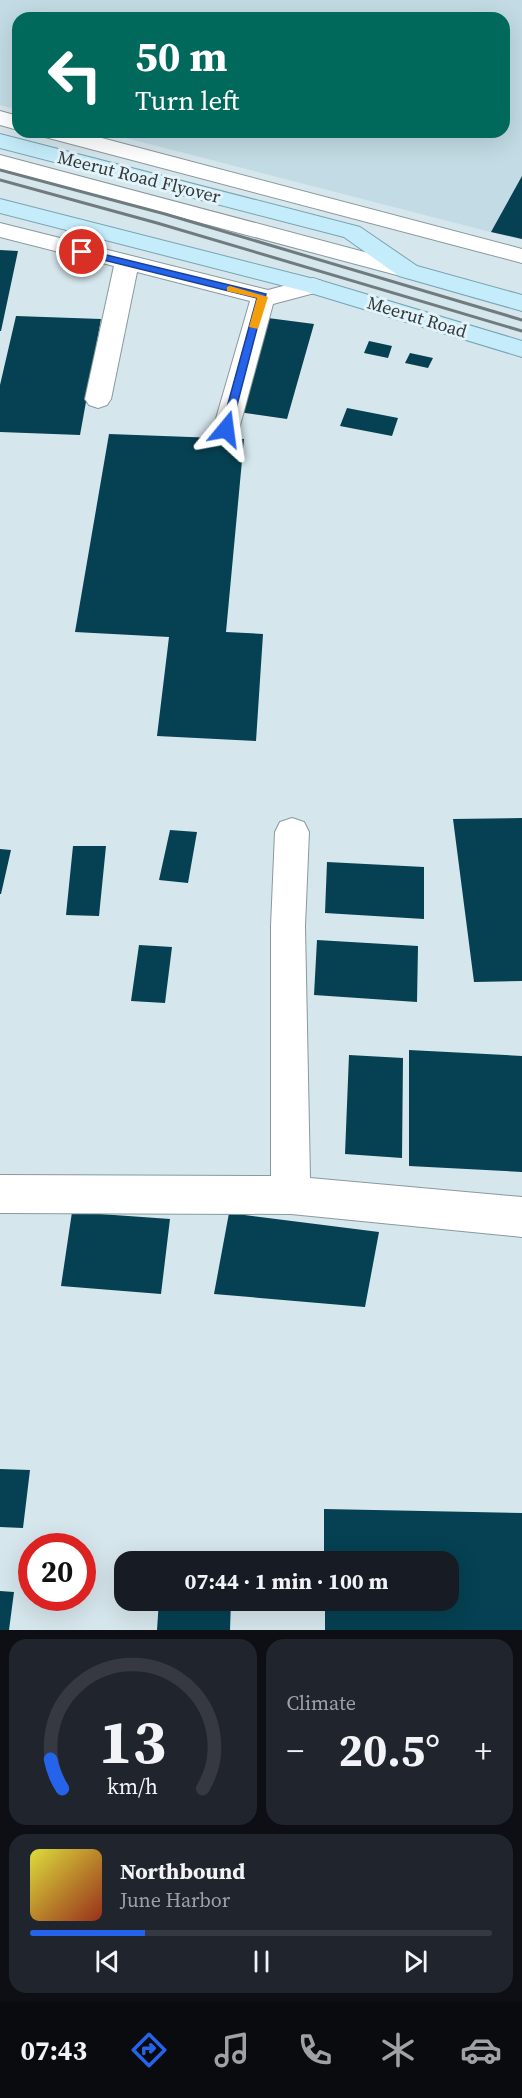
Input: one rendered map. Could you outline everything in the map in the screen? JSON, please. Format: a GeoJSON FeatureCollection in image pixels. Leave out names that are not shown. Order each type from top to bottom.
{"type":"FeatureCollection","features":[{"type":"Feature","properties":{"kind":"main road","name":"Meerut Road Flyover"},"geometry":{"type":"LineString","coordinates":[[0,141],[352,232],[408,271]]}},
{"type":"Feature","properties":{"kind":"main road","name":"Meerut Road"},"geometry":{"type":"LineString","coordinates":[[0,206],[313,286],[522,349]]}},
{"type":"Feature","properties":{"kind":"main road","name":"Meerut Road"},"geometry":{"type":"LineString","coordinates":[[408,271],[522,303]]}},
{"type":"Feature","properties":{"kind":"street"},"geometry":{"type":"LineString","coordinates":[[76,138],[522,256]]}},
{"type":"Feature","properties":{"kind":"street"},"geometry":{"type":"LineString","coordinates":[[0,162],[408,271]]}},
{"type":"Feature","properties":{"kind":"street"},"geometry":{"type":"LineString","coordinates":[[0,230],[262,297],[268,298],[313,286]]}},
{"type":"Feature","properties":{"kind":"street"},"geometry":{"type":"LineString","coordinates":[[98,399],[127,264]]}},
{"type":"Feature","properties":{"kind":"street"},"geometry":{"type":"LineString","coordinates":[[226,429],[262,297]]}},
{"type":"Feature","properties":{"kind":"street"},"geometry":{"type":"LineString","coordinates":[[291,1195],[288,926],[292,832]]}},
{"type":"Feature","properties":{"kind":"street"},"geometry":{"type":"LineString","coordinates":[[0,1194],[291,1195],[522,1218]]}},
{"type":"Feature","properties":{"kind":"shaded area"},"geometry":{"type":"Polygon","coordinates":[[[0,0],[522,0],[522,240],[126,138],[510,138],[510,12],[12,12],[12,108],[0,105],[0,0]]]}},
{"type":"Feature","properties":{"kind":"building"},"geometry":{"type":"Polygon","coordinates":[[[522,176],[522,239],[491,232],[522,176]]]}},
{"type":"Feature","properties":{"kind":"building"},"geometry":{"type":"Polygon","coordinates":[[[0,250],[18,251],[1,331],[0,331],[0,250]]]}},
{"type":"Feature","properties":{"kind":"building"},"geometry":{"type":"Polygon","coordinates":[[[16,316],[101,319],[80,435],[0,432],[0,385],[16,316]]]}},
{"type":"Feature","properties":{"kind":"building"},"geometry":{"type":"Polygon","coordinates":[[[268,318],[314,324],[287,419],[238,412],[268,318]]]}},
{"type":"Feature","properties":{"kind":"building"},"geometry":{"type":"Polygon","coordinates":[[[369,341],[392,346],[388,358],[364,353],[369,341]]]}},
{"type":"Feature","properties":{"kind":"building"},"geometry":{"type":"Polygon","coordinates":[[[410,353],[433,358],[428,368],[405,363],[410,353]]]}},
{"type":"Feature","properties":{"kind":"building"},"geometry":{"type":"Polygon","coordinates":[[[347,408],[398,418],[392,436],[340,426],[347,408]]]}},
{"type":"Feature","properties":{"kind":"building"},"geometry":{"type":"Polygon","coordinates":[[[109,434],[244,439],[226,632],[263,634],[256,741],[157,736],[169,637],[75,632],[109,434]]]}},
{"type":"Feature","properties":{"kind":"building"},"geometry":{"type":"Polygon","coordinates":[[[522,818],[522,981],[474,982],[453,819],[522,818]]]}},
{"type":"Feature","properties":{"kind":"building"},"geometry":{"type":"Polygon","coordinates":[[[170,830],[197,832],[188,883],[159,880],[170,830]]]}},
{"type":"Feature","properties":{"kind":"building"},"geometry":{"type":"Polygon","coordinates":[[[73,846],[106,846],[99,916],[66,915],[73,846]]]}},
{"type":"Feature","properties":{"kind":"building"},"geometry":{"type":"Polygon","coordinates":[[[0,849],[11,850],[1,894],[0,894],[0,849]]]}},
{"type":"Feature","properties":{"kind":"building"},"geometry":{"type":"Polygon","coordinates":[[[327,862],[424,867],[424,919],[325,913],[327,862]]]}},
{"type":"Feature","properties":{"kind":"building"},"geometry":{"type":"Polygon","coordinates":[[[317,940],[418,946],[417,1002],[314,995],[317,940]]]}},
{"type":"Feature","properties":{"kind":"building"},"geometry":{"type":"Polygon","coordinates":[[[139,945],[172,947],[165,1003],[131,1001],[139,945]]]}},
{"type":"Feature","properties":{"kind":"building"},"geometry":{"type":"Polygon","coordinates":[[[409,1050],[522,1056],[522,1172],[409,1166],[409,1050]]]}},
{"type":"Feature","properties":{"kind":"building"},"geometry":{"type":"Polygon","coordinates":[[[349,1055],[403,1058],[402,1158],[345,1154],[349,1055]]]}},
{"type":"Feature","properties":{"kind":"building"},"geometry":{"type":"Polygon","coordinates":[[[72,1212],[170,1219],[161,1294],[61,1286],[72,1212]]]}},
{"type":"Feature","properties":{"kind":"building"},"geometry":{"type":"Polygon","coordinates":[[[229,1213],[379,1232],[365,1307],[214,1294],[229,1213]]]}},
{"type":"Feature","properties":{"kind":"building"},"geometry":{"type":"Polygon","coordinates":[[[0,1469],[30,1470],[23,1528],[0,1527],[0,1469]]]}},
{"type":"Feature","properties":{"kind":"building"},"geometry":{"type":"Polygon","coordinates":[[[324,1509],[522,1513],[522,1630],[325,1630],[325,1611],[459,1611],[459,1551],[324,1551],[324,1509]]]}},
{"type":"Feature","properties":{"kind":"building"},"geometry":{"type":"Polygon","coordinates":[[[0,1591],[14,1592],[9,1630],[0,1630],[0,1591]]]}},
{"type":"Feature","properties":{"kind":"building"},"geometry":{"type":"Polygon","coordinates":[[[158,1611],[231,1611],[230,1630],[157,1630],[158,1611]]]}},
{"type":"Feature","properties":{"kind":"railway"},"geometry":{"type":"LineString","coordinates":[[0,170],[165,214],[522,320]]}},
{"type":"Feature","properties":{"kind":"railway"},"geometry":{"type":"LineString","coordinates":[[0,180],[157,223],[522,331]]}},
{"type":"Feature","properties":{"kind":"slow traffic"},"geometry":{"type":"LineString","coordinates":[[230,289],[262,297],[254,327]]}},
{"type":"Feature","properties":{"kind":"route"},"geometry":{"type":"LineString","coordinates":[[82,252],[262,297],[226,429]]}}]}
